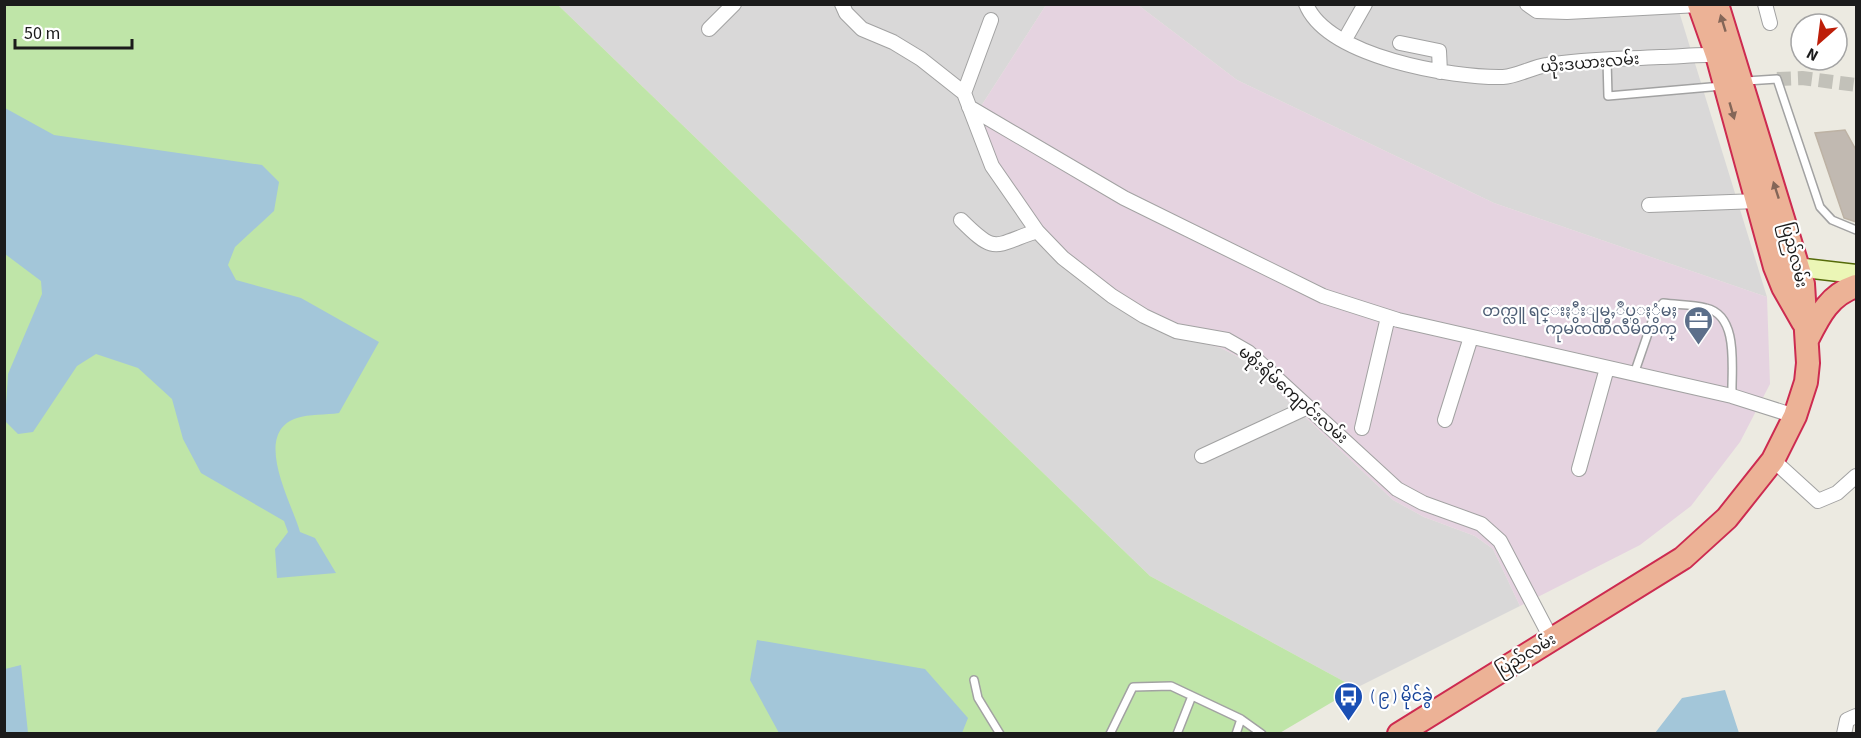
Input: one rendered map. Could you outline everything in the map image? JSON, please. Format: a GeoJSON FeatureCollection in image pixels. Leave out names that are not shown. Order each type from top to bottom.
{"type":"FeatureCollection","features":[{"type":"Feature","properties":{"kind":"highway","name":"ပြည်လမ်း"},"geometry":{"type":"LineString","coordinates":[[1717,4],[1725,56],[1775,267],[1806,337]]}},
{"type":"Feature","properties":{"kind":"highway","name":"ပြည်လမ်း"},"geometry":{"type":"LineString","coordinates":[[1699,5],[1725,56]]}},
{"type":"Feature","properties":{"kind":"highway","name":"ပြည်လမ်း"},"geometry":{"type":"LineString","coordinates":[[1399,734],[1683,558],[1727,518],[1773,460],[1795,416],[1806,382],[1803,284],[1800,266],[1732,83]]}},
{"type":"Feature","properties":{"kind":"highway"},"geometry":{"type":"LineString","coordinates":[[1806,337],[1830,302],[1844,290],[1857,286]]}},
{"type":"Feature","properties":{"kind":"main road"},"geometry":{"type":"LineString","coordinates":[[1775,267],[1800,266],[1857,274]]}},
{"type":"Feature","properties":{"kind":"street"},"geometry":{"type":"LineString","coordinates":[[710,29],[734,4]]}},
{"type":"Feature","properties":{"kind":"street"},"geometry":{"type":"LineString","coordinates":[[842,4],[846,13],[862,29],[893,42],[921,59],[964,93],[991,20]]}},
{"type":"Feature","properties":{"kind":"street"},"geometry":{"type":"LineString","coordinates":[[1344,40],[1365,4]]}},
{"type":"Feature","properties":{"kind":"street"},"geometry":{"type":"LineString","coordinates":[[1527,4],[1537,11],[1621,6],[1699,5]]}},
{"type":"Feature","properties":{"kind":"street"},"geometry":{"type":"LineString","coordinates":[[1765,4],[1770,23]]}},
{"type":"Feature","properties":{"kind":"street","name":"ယိုးဒယားလမ်း"},"geometry":{"type":"LineString","coordinates":[[1311,8],[1344,40],[1388,61],[1440,72],[1505,77],[1545,65],[1607,60],[1725,56]]}},
{"type":"Feature","properties":{"kind":"street"},"geometry":{"type":"LineString","coordinates":[[1400,43],[1439,51],[1440,72]]}},
{"type":"Feature","properties":{"kind":"street","name":"မစိုးရိမ်ကျောင်းလမ်း"},"geometry":{"type":"LineString","coordinates":[[964,93],[992,166],[1037,231],[1063,258],[1112,296],[1176,331],[1227,340],[1248,352],[1397,489],[1423,503],[1481,524],[1500,541],[1552,640]]}},
{"type":"Feature","properties":{"kind":"street"},"geometry":{"type":"LineString","coordinates":[[969,107],[1134,203],[1323,297],[1388,317],[1732,396],[1795,416]]}},
{"type":"Feature","properties":{"kind":"street"},"geometry":{"type":"LineString","coordinates":[[1649,205],[1758,201]]}},
{"type":"Feature","properties":{"kind":"street"},"geometry":{"type":"LineString","coordinates":[[961,220],[984,243],[993,246],[1037,231]]}},
{"type":"Feature","properties":{"kind":"street"},"geometry":{"type":"LineString","coordinates":[[1362,428],[1388,317]]}},
{"type":"Feature","properties":{"kind":"street"},"geometry":{"type":"LineString","coordinates":[[1445,420],[1471,337]]}},
{"type":"Feature","properties":{"kind":"street"},"geometry":{"type":"LineString","coordinates":[[1579,469],[1607,368]]}},
{"type":"Feature","properties":{"kind":"street"},"geometry":{"type":"LineString","coordinates":[[1202,456],[1308,407]]}},
{"type":"Feature","properties":{"kind":"street"},"geometry":{"type":"LineString","coordinates":[[1773,460],[1818,501],[1837,493],[1857,476]]}},
{"type":"Feature","properties":{"kind":"street"},"geometry":{"type":"LineString","coordinates":[[1844,734],[1847,720],[1857,716]]}},
{"type":"Feature","properties":{"kind":"lane"},"geometry":{"type":"LineString","coordinates":[[1607,60],[1608,96],[1777,80],[1820,207],[1832,220],[1857,230]]}},
{"type":"Feature","properties":{"kind":"lane"},"geometry":{"type":"LineString","coordinates":[[1634,374],[1654,313],[1663,303],[1708,308],[1724,318],[1730,336],[1732,396]]}},
{"type":"Feature","properties":{"kind":"lane"},"geometry":{"type":"LineString","coordinates":[[974,680],[978,698],[1000,734]]}},
{"type":"Feature","properties":{"kind":"lane"},"geometry":{"type":"LineString","coordinates":[[1110,734],[1133,687],[1171,687],[1241,719],[1262,734]]}},
{"type":"Feature","properties":{"kind":"lane"},"geometry":{"type":"LineString","coordinates":[[1177,734],[1192,696]]}},
{"type":"Feature","properties":{"kind":"lane"},"geometry":{"type":"LineString","coordinates":[[1236,734],[1241,719]]}},
{"type":"Feature","properties":{"kind":"shaded area"},"geometry":{"type":"Polygon","coordinates":[[[558,5],[1046,5],[969,125],[1179,337],[1221,348],[1246,361],[1393,500],[1424,517],[1475,536],[1493,549],[1520,606],[1356,688],[1150,576],[558,5]]]}},
{"type":"Feature","properties":{"kind":"shaded area"},"geometry":{"type":"Polygon","coordinates":[[[1046,5],[1138,5],[1237,80],[1494,203],[1767,297],[1770,384],[1740,442],[1691,506],[1640,545],[1520,606],[1493,549],[1475,536],[1424,517],[1393,500],[1246,361],[1221,348],[1179,337],[1145,322],[1025,223],[983,165],[969,125],[1046,5]]]}},
{"type":"Feature","properties":{"kind":"shaded area"},"geometry":{"type":"Polygon","coordinates":[[[1138,5],[1677,5],[1767,297],[1494,203],[1237,80],[1138,5]]]}},
{"type":"Feature","properties":{"kind":"green space"},"geometry":{"type":"Polygon","coordinates":[[[4,5],[558,5],[1150,576],[1356,688],[1278,734],[5,733],[4,5]]]}},
{"type":"Feature","properties":{"kind":"water"},"geometry":{"type":"Polygon","coordinates":[[[5,108],[54,135],[262,165],[279,182],[274,211],[235,247],[228,265],[236,280],[301,298],[379,342],[339,413],[297,418],[284,426],[277,438],[278,470],[300,532],[315,538],[336,573],[277,578],[275,549],[288,532],[284,521],[201,473],[183,439],[172,399],[138,368],[96,354],[77,366],[33,432],[18,434],[5,421],[8,374],[42,294],[41,281],[5,254],[5,108]]]}},
{"type":"Feature","properties":{"kind":"water"},"geometry":{"type":"Polygon","coordinates":[[[757,640],[925,669],[968,718],[962,733],[779,733],[750,680],[757,640]]]}},
{"type":"Feature","properties":{"kind":"water"},"geometry":{"type":"Polygon","coordinates":[[[21,665],[28,733],[5,733],[5,669],[21,665]]]}},
{"type":"Feature","properties":{"kind":"water"},"geometry":{"type":"Polygon","coordinates":[[[1725,690],[1739,733],[1655,733],[1682,698],[1725,690]]]}},
{"type":"Feature","properties":{"kind":"building"},"geometry":{"type":"Polygon","coordinates":[[[1845,130],[1856,150],[1856,222],[1844,218],[1815,133],[1845,130]]]}},
{"type":"Feature","properties":{"kind":"tunnel"},"geometry":{"type":"LineString","coordinates":[[1777,79],[1802,78],[1856,85]]}},
{"type":"Feature","properties":{"kind":"place","name":"တက္လူ ရင္းႏွီးျမႇဳပ္ႏွံမႈ ကုမၸဏီလီမိတက္"},"geometry":{"type":"Point","coordinates":[1698,346]}},
{"type":"Feature","properties":{"kind":"place","name":"( ၉ ) မိုင်ခွဲ"},"geometry":{"type":"Point","coordinates":[1349,722]}}]}
